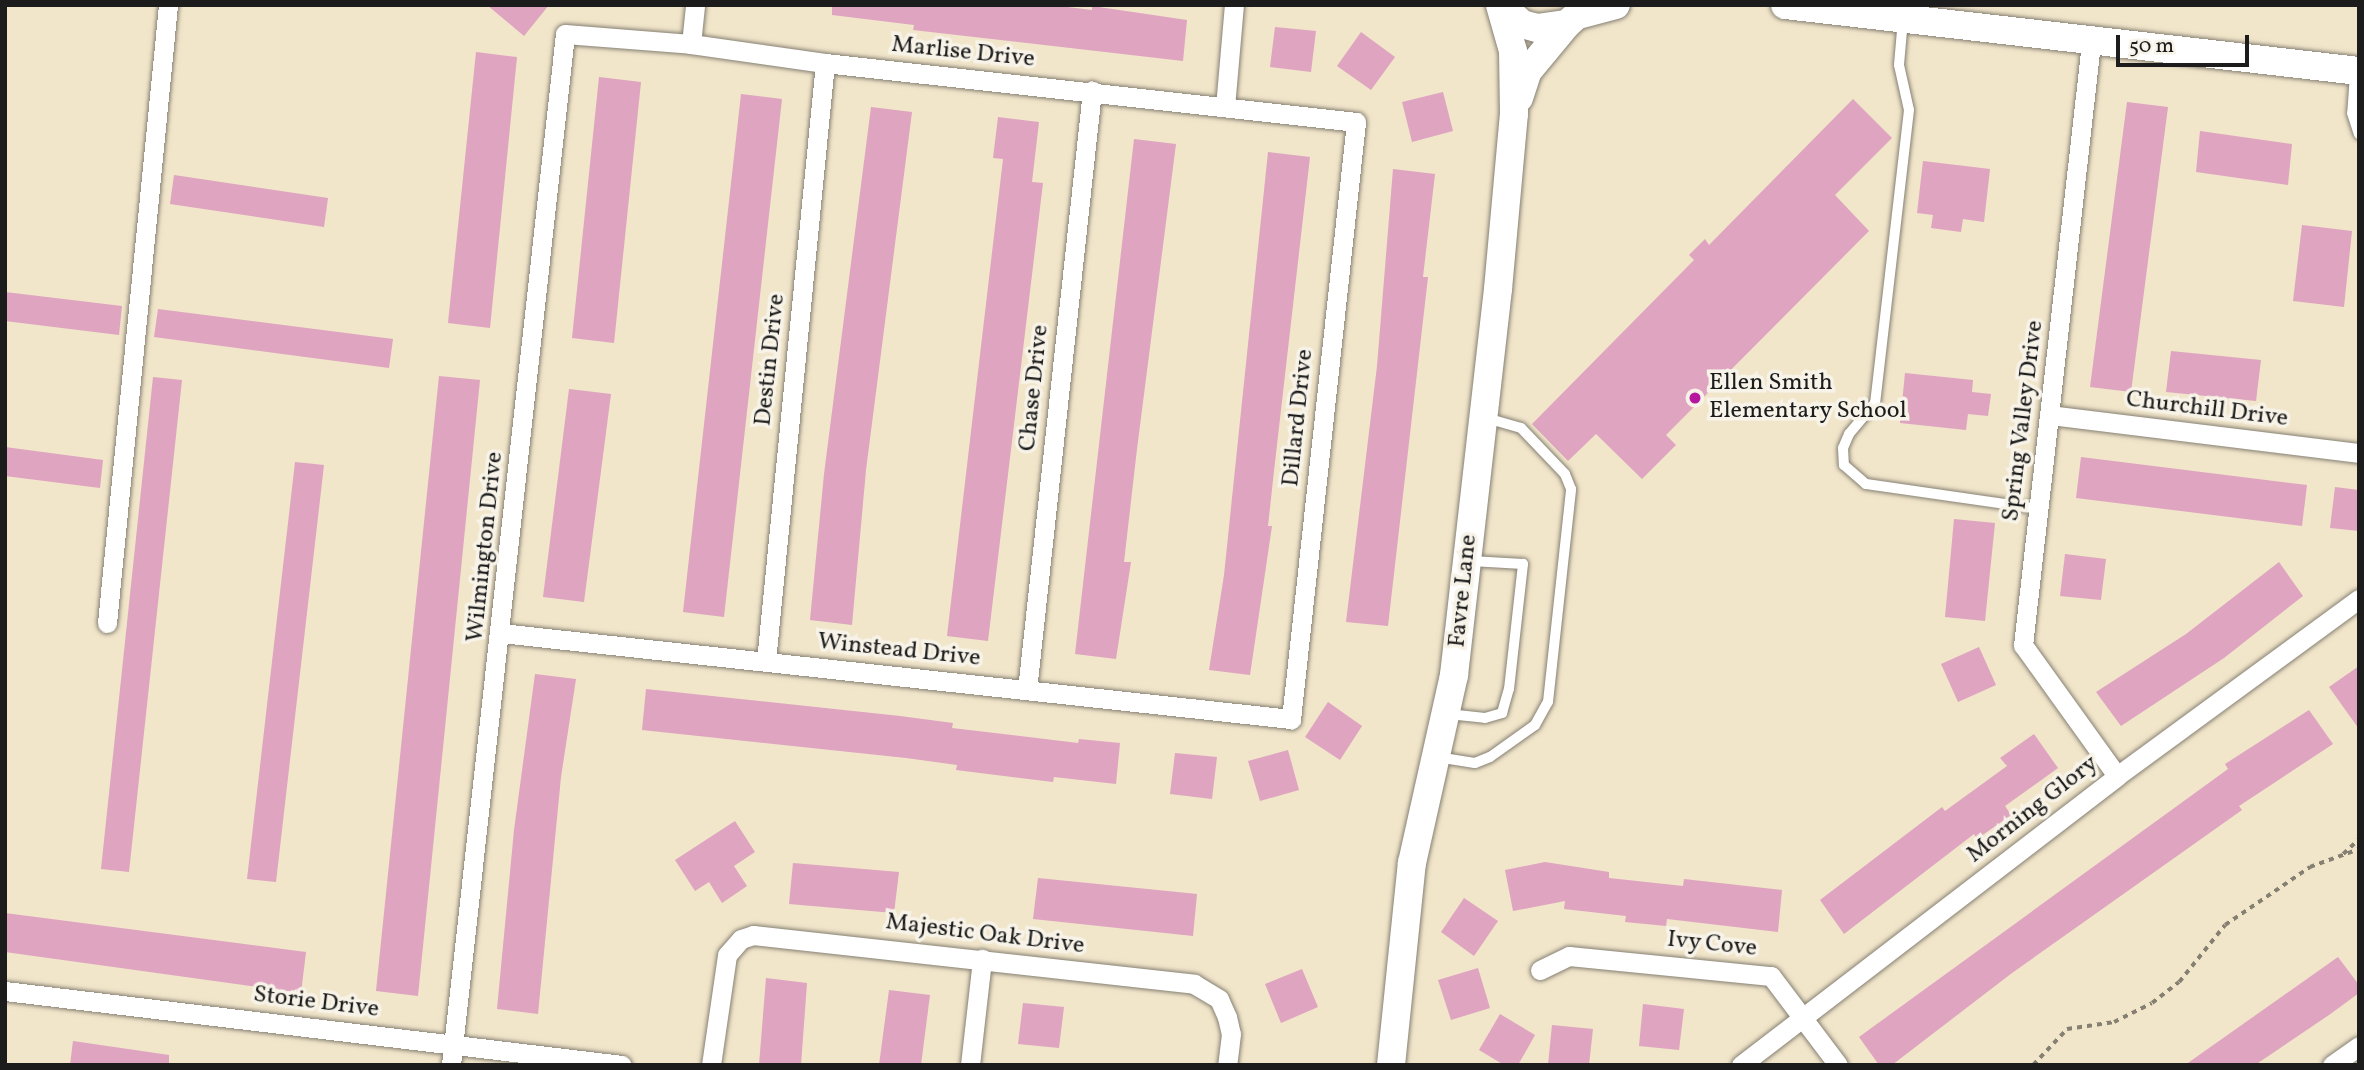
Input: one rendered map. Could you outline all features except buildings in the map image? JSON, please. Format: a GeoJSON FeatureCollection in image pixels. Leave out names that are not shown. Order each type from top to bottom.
{"type":"FeatureCollection","features":[{"type":"Feature","properties":{"kind":"street"},"geometry":{"type":"LineString","coordinates":[[107,623],[168,5]]}},
{"type":"Feature","properties":{"kind":"street"},"geometry":{"type":"LineString","coordinates":[[691,44],[695,5]]}},
{"type":"Feature","properties":{"kind":"street"},"geometry":{"type":"LineString","coordinates":[[1225,107],[1234,5]]}},
{"type":"Feature","properties":{"kind":"street"},"geometry":{"type":"LineString","coordinates":[[1501,5],[1522,24],[1537,28],[1616,5]]}},
{"type":"Feature","properties":{"kind":"street","name":"Favre Lane"},"geometry":{"type":"LineString","coordinates":[[1391,1065],[1412,863],[1433,756],[1454,675],[1483,418],[1514,114],[1513,51],[1501,5]]}},
{"type":"Feature","properties":{"kind":"street"},"geometry":{"type":"LineString","coordinates":[[1785,5],[2091,43],[2357,70]]}},
{"type":"Feature","properties":{"kind":"street","name":"Favre Lane"},"geometry":{"type":"LineString","coordinates":[[1514,114],[1528,71],[1579,14]]}},
{"type":"Feature","properties":{"kind":"street","name":"Marlise Drive"},"geometry":{"type":"LineString","coordinates":[[565,34],[691,44],[825,63],[1356,122]]}},
{"type":"Feature","properties":{"kind":"street","name":"Wilmington Drive"},"geometry":{"type":"LineString","coordinates":[[450,1065],[501,633],[565,34]]}},
{"type":"Feature","properties":{"kind":"street","name":"Spring Valley Drive"},"geometry":{"type":"LineString","coordinates":[[2091,43],[2023,645],[2116,776]]}},
{"type":"Feature","properties":{"kind":"street","name":"Destin Drive"},"geometry":{"type":"LineString","coordinates":[[766,661],[825,63]]}},
{"type":"Feature","properties":{"kind":"street","name":"Chase Drive"},"geometry":{"type":"LineString","coordinates":[[1027,690],[1091,91]]}},
{"type":"Feature","properties":{"kind":"street","name":"Dillard Drive"},"geometry":{"type":"LineString","coordinates":[[1291,719],[1356,122]]}},
{"type":"Feature","properties":{"kind":"street","name":"Churchill Drive"},"geometry":{"type":"LineString","coordinates":[[2050,415],[2359,453]]}},
{"type":"Feature","properties":{"kind":"street","name":"Morning Glory"},"geometry":{"type":"LineString","coordinates":[[1741,1065],[2116,776],[2358,602]]}},
{"type":"Feature","properties":{"kind":"street","name":"Winstead Drive"},"geometry":{"type":"LineString","coordinates":[[501,633],[1291,719]]}},
{"type":"Feature","properties":{"kind":"street","name":"Majestic Oak Drive"},"geometry":{"type":"LineString","coordinates":[[711,1065],[727,955],[741,939],[753,935],[826,940],[1195,984],[1219,999],[1231,1034],[1227,1065]]}},
{"type":"Feature","properties":{"kind":"street","name":"Ivy Cove"},"geometry":{"type":"LineString","coordinates":[[1540,970],[1569,956],[1771,976],[1838,1065]]}},
{"type":"Feature","properties":{"kind":"street"},"geometry":{"type":"LineString","coordinates":[[970,1065],[982,959]]}},
{"type":"Feature","properties":{"kind":"street","name":"Storie Drive"},"geometry":{"type":"LineString","coordinates":[[5,991],[622,1065]]}},
{"type":"Feature","properties":{"kind":"street"},"geometry":{"type":"LineString","coordinates":[[2332,1065],[2359,1046]]}},
{"type":"Feature","properties":{"kind":"lane"},"geometry":{"type":"LineString","coordinates":[[1903,19],[1899,65],[1909,110],[1875,403],[1849,434],[1843,448],[1844,465],[1866,484],[2039,509]]}},
{"type":"Feature","properties":{"kind":"lane"},"geometry":{"type":"LineString","coordinates":[[2357,70],[2352,113],[2359,134]]}},
{"type":"Feature","properties":{"kind":"lane"},"geometry":{"type":"LineString","coordinates":[[1433,756],[1475,763],[1490,757],[1535,725],[1548,702],[1571,489],[1565,474],[1521,428],[1483,418]]}},
{"type":"Feature","properties":{"kind":"lane"},"geometry":{"type":"LineString","coordinates":[[1444,714],[1485,718],[1502,713],[1509,689],[1523,564],[1467,561]]}},
{"type":"Feature","properties":{"kind":"path"},"geometry":{"type":"LineString","coordinates":[[2341,855],[2359,839]]}},
{"type":"Feature","properties":{"kind":"path"},"geometry":{"type":"LineString","coordinates":[[2033,1065],[2067,1029],[2114,1022],[2152,1003],[2179,982],[2225,926],[2310,867],[2359,849]]}},
{"type":"Feature","properties":{"kind":"place","name":"Ellen Smith Elementary School"},"geometry":{"type":"Point","coordinates":[1695,398]}}]}
